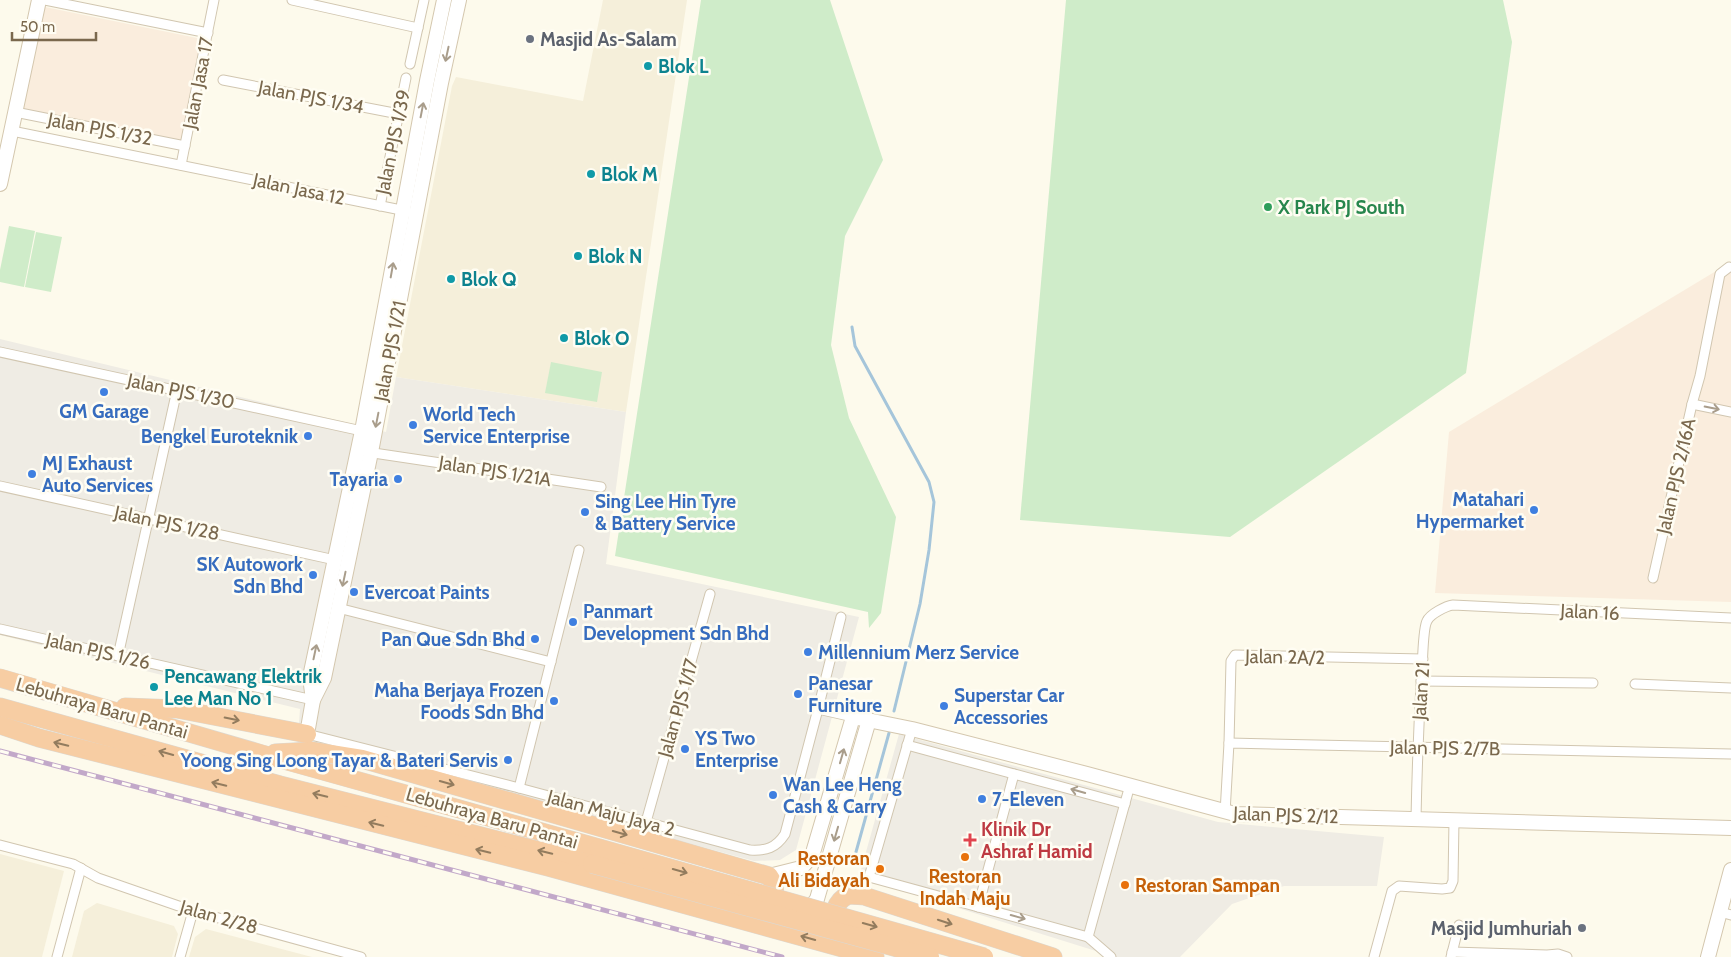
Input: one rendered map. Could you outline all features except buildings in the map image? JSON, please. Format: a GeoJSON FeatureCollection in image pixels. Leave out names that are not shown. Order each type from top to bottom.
{"type":"FeatureCollection","features":[{"type":"Feature","properties":{"kind":"highway","name":"Lebuhraya Baru Pantai"},"geometry":{"type":"LineString","coordinates":[[0,678],[262,754],[984,957]]}},
{"type":"Feature","properties":{"kind":"highway"},"geometry":{"type":"LineString","coordinates":[[97,706],[177,709],[307,734]]}},
{"type":"Feature","properties":{"kind":"highway","name":"Lebuhraya Baru Pantai"},"geometry":{"type":"LineString","coordinates":[[0,707],[280,786],[592,864],[930,957]]}},
{"type":"Feature","properties":{"kind":"highway"},"geometry":{"type":"LineString","coordinates":[[0,725],[39,738],[548,867],[875,957]]}},
{"type":"Feature","properties":{"kind":"highway"},"geometry":{"type":"LineString","coordinates":[[262,754],[312,750],[362,759],[769,876],[774,883],[775,890],[771,905],[755,914],[736,918]]}},
{"type":"Feature","properties":{"kind":"highway"},"geometry":{"type":"LineString","coordinates":[[855,952],[841,942],[834,934],[833,925],[836,907],[848,895],[864,896],[1053,957]]}},
{"type":"Feature","properties":{"kind":"street"},"geometry":{"type":"LineString","coordinates":[[0,184],[39,0]]}},
{"type":"Feature","properties":{"kind":"street"},"geometry":{"type":"LineString","coordinates":[[45,0],[208,33]]}},
{"type":"Feature","properties":{"kind":"street","name":"Jalan Jasa 17"},"geometry":{"type":"LineString","coordinates":[[181,165],[214,0]]}},
{"type":"Feature","properties":{"kind":"street"},"geometry":{"type":"LineString","coordinates":[[292,0],[418,28]]}},
{"type":"Feature","properties":{"kind":"street","name":"Jalan PJS 1/39"},"geometry":{"type":"LineString","coordinates":[[410,64],[424,0]]}},
{"type":"Feature","properties":{"kind":"street","name":"Jalan PJS 1/21"},"geometry":{"type":"LineString","coordinates":[[307,734],[313,700],[324,678],[338,608],[364,451],[409,212],[444,0]]}},
{"type":"Feature","properties":{"kind":"street","name":"Jalan PJS 1/21"},"geometry":{"type":"LineString","coordinates":[[313,700],[310,677],[335,560],[364,451],[362,431],[409,212],[441,83],[459,0]]}},
{"type":"Feature","properties":{"kind":"street","name":"Jalan PJS 1/39"},"geometry":{"type":"LineString","coordinates":[[380,206],[406,78]]}},
{"type":"Feature","properties":{"kind":"street","name":"Jalan PJS 1/34"},"geometry":{"type":"LineString","coordinates":[[223,80],[399,114]]}},
{"type":"Feature","properties":{"kind":"street","name":"Jalan PJS 1/32"},"geometry":{"type":"LineString","coordinates":[[15,112],[185,146]]}},
{"type":"Feature","properties":{"kind":"street","name":"Jalan PJS 1/32"},"geometry":{"type":"LineString","coordinates":[[12,131],[181,165]]}},
{"type":"Feature","properties":{"kind":"street","name":"Jalan Jasa 12"},"geometry":{"type":"LineString","coordinates":[[181,165],[409,212]]}},
{"type":"Feature","properties":{"kind":"street","name":"Jalan PJS 2/16A"},"geometry":{"type":"LineString","coordinates":[[1653,578],[1700,376],[1720,274],[1729,267]]}},
{"type":"Feature","properties":{"kind":"street","name":"Jalan PJS 1/30"},"geometry":{"type":"LineString","coordinates":[[0,352],[362,431]]}},
{"type":"Feature","properties":{"kind":"street"},"geometry":{"type":"LineString","coordinates":[[118,656],[177,390]]}},
{"type":"Feature","properties":{"kind":"street"},"geometry":{"type":"LineString","coordinates":[[1692,404],[1731,412]]}},
{"type":"Feature","properties":{"kind":"street","name":"Jalan PJS 1/21A"},"geometry":{"type":"LineString","coordinates":[[364,451],[601,487]]}},
{"type":"Feature","properties":{"kind":"street","name":"Jalan PJS 1/28"},"geometry":{"type":"LineString","coordinates":[[0,486],[335,560]]}},
{"type":"Feature","properties":{"kind":"street"},"geometry":{"type":"LineString","coordinates":[[519,788],[579,550]]}},
{"type":"Feature","properties":{"kind":"street","name":"Jalan PJS 1/17"},"geometry":{"type":"LineString","coordinates":[[646,822],[710,594]]}},
{"type":"Feature","properties":{"kind":"street","name":"Jalan 16"},"geometry":{"type":"LineString","coordinates":[[1450,605],[1731,618]]}},
{"type":"Feature","properties":{"kind":"street","name":"Jalan 21"},"geometry":{"type":"LineString","coordinates":[[1416,820],[1417,747],[1427,621],[1450,605]]}},
{"type":"Feature","properties":{"kind":"street"},"geometry":{"type":"LineString","coordinates":[[338,608],[552,662]]}},
{"type":"Feature","properties":{"kind":"street","name":"Jalan Maju Jaya 2"},"geometry":{"type":"LineString","coordinates":[[307,734],[750,850],[762,851],[779,843],[784,834],[841,617]]}},
{"type":"Feature","properties":{"kind":"street","name":"Jalan PJS 1/26"},"geometry":{"type":"LineString","coordinates":[[0,629],[313,700]]}},
{"type":"Feature","properties":{"kind":"street","name":"Jalan 2A/2"},"geometry":{"type":"LineString","coordinates":[[1229,743],[1231,661],[1235,656],[1423,660]]}},
{"type":"Feature","properties":{"kind":"street"},"geometry":{"type":"LineString","coordinates":[[1422,681],[1592,684]]}},
{"type":"Feature","properties":{"kind":"street"},"geometry":{"type":"LineString","coordinates":[[1635,684],[1731,688]]}},
{"type":"Feature","properties":{"kind":"street"},"geometry":{"type":"LineString","coordinates":[[769,876],[801,868],[812,856],[853,717],[818,709]]}},
{"type":"Feature","properties":{"kind":"street","name":"Jalan PJS 2/12"},"geometry":{"type":"LineString","coordinates":[[853,717],[912,729],[1225,813],[1731,828]]}},
{"type":"Feature","properties":{"kind":"street"},"geometry":{"type":"LineString","coordinates":[[736,918],[766,922],[794,921],[805,915],[817,899],[869,720]]}},
{"type":"Feature","properties":{"kind":"street"},"geometry":{"type":"LineString","coordinates":[[848,895],[869,877],[912,729]]}},
{"type":"Feature","properties":{"kind":"street"},"geometry":{"type":"LineString","coordinates":[[1225,813],[1229,743]]}},
{"type":"Feature","properties":{"kind":"street","name":"Jalan PJS 2/7B"},"geometry":{"type":"LineString","coordinates":[[1229,743],[1731,754]]}},
{"type":"Feature","properties":{"kind":"street"},"geometry":{"type":"LineString","coordinates":[[907,745],[1124,804]]}},
{"type":"Feature","properties":{"kind":"street"},"geometry":{"type":"LineString","coordinates":[[978,907],[1014,774]]}},
{"type":"Feature","properties":{"kind":"street"},"geometry":{"type":"LineString","coordinates":[[1088,937],[1130,786]]}},
{"type":"Feature","properties":{"kind":"street"},"geometry":{"type":"LineString","coordinates":[[1374,957],[1392,891],[1395,888],[1399,886],[1442,890],[1450,888],[1453,881],[1454,820]]}},
{"type":"Feature","properties":{"kind":"street","name":"Jalan 2/28"},"geometry":{"type":"LineString","coordinates":[[0,845],[81,868],[98,878],[193,911],[361,957]]}},
{"type":"Feature","properties":{"kind":"street"},"geometry":{"type":"LineString","coordinates":[[57,957],[81,868]]}},
{"type":"Feature","properties":{"kind":"street"},"geometry":{"type":"LineString","coordinates":[[1708,957],[1725,913],[1731,870]]}},
{"type":"Feature","properties":{"kind":"street"},"geometry":{"type":"LineString","coordinates":[[869,877],[1088,937],[1111,957]]}},
{"type":"Feature","properties":{"kind":"street"},"geometry":{"type":"LineString","coordinates":[[180,957],[193,911]]}},
{"type":"Feature","properties":{"kind":"street"},"geometry":{"type":"LineString","coordinates":[[1459,926],[1452,955],[1558,954],[1567,957]]}},
{"type":"Feature","properties":{"kind":"shaded area"},"geometry":{"type":"Polygon","coordinates":[[[603,0],[687,0],[626,412],[396,377],[452,86],[456,77],[583,101],[603,0]]]}},
{"type":"Feature","properties":{"kind":"shaded area"},"geometry":{"type":"Polygon","coordinates":[[[45,7],[202,39],[181,141],[22,109],[45,7]]]}},
{"type":"Feature","properties":{"kind":"shaded area"},"geometry":{"type":"Polygon","coordinates":[[[1731,262],[1731,602],[1435,593],[1449,432],[1731,262]]]}},
{"type":"Feature","properties":{"kind":"shaded area"},"geometry":{"type":"Polygon","coordinates":[[[0,339],[386,432],[396,377],[626,412],[606,564],[859,617],[796,850],[780,860],[754,861],[298,737],[300,709],[0,635],[0,339]]]}},
{"type":"Feature","properties":{"kind":"shaded area"},"geometry":{"type":"Polygon","coordinates":[[[899,734],[1218,822],[1384,837],[1377,886],[1284,886],[1232,904],[1180,957],[1115,957],[859,877],[899,734]]]}},
{"type":"Feature","properties":{"kind":"shaded area"},"geometry":{"type":"Polygon","coordinates":[[[0,854],[64,871],[42,957],[0,957],[0,854]]]}},
{"type":"Feature","properties":{"kind":"shaded area"},"geometry":{"type":"Polygon","coordinates":[[[97,903],[174,926],[178,934],[172,957],[72,957],[84,911],[97,903]]]}},
{"type":"Feature","properties":{"kind":"shaded area"},"geometry":{"type":"Polygon","coordinates":[[[206,929],[312,957],[189,957],[195,937],[206,929]]]}},
{"type":"Feature","properties":{"kind":"green space"},"geometry":{"type":"Polygon","coordinates":[[[701,0],[830,0],[883,160],[845,236],[831,345],[849,418],[896,517],[881,613],[869,628],[868,612],[615,556],[701,0]]]}},
{"type":"Feature","properties":{"kind":"green space","name":"X Park PJ South"},"geometry":{"type":"Polygon","coordinates":[[[1066,0],[1503,0],[1512,42],[1466,373],[1230,537],[1020,520],[1066,0]]]}},
{"type":"Feature","properties":{"kind":"green space"},"geometry":{"type":"Polygon","coordinates":[[[9,226],[35,231],[24,287],[0,282],[0,270],[9,226]]]}},
{"type":"Feature","properties":{"kind":"green space"},"geometry":{"type":"Polygon","coordinates":[[[36,232],[62,237],[51,292],[25,287],[36,232]]]}},
{"type":"Feature","properties":{"kind":"green space"},"geometry":{"type":"Polygon","coordinates":[[[551,362],[602,372],[597,402],[545,393],[551,362]]]}},
{"type":"Feature","properties":{"kind":"waterway"},"geometry":{"type":"LineString","coordinates":[[852,327],[855,346],[929,482],[934,502],[929,550],[920,604],[894,711]]}},
{"type":"Feature","properties":{"kind":"waterway"},"geometry":{"type":"LineString","coordinates":[[856,852],[889,733]]}},
{"type":"Feature","properties":{"kind":"railway"},"geometry":{"type":"LineString","coordinates":[[0,751],[782,957]]}},
{"type":"Feature","properties":{"kind":"place","name":"Masjid As-Salam"},"geometry":{"type":"Point","coordinates":[530,39]}},
{"type":"Feature","properties":{"kind":"place","name":"Blok L"},"geometry":{"type":"Point","coordinates":[648,66]}},
{"type":"Feature","properties":{"kind":"place","name":"Blok M"},"geometry":{"type":"Point","coordinates":[591,174]}},
{"type":"Feature","properties":{"kind":"place","name":"X Park PJ South"},"geometry":{"type":"Point","coordinates":[1268,207]}},
{"type":"Feature","properties":{"kind":"place","name":"Blok N"},"geometry":{"type":"Point","coordinates":[578,256]}},
{"type":"Feature","properties":{"kind":"place","name":"Blok Q"},"geometry":{"type":"Point","coordinates":[451,279]}},
{"type":"Feature","properties":{"kind":"place","name":"Blok O"},"geometry":{"type":"Point","coordinates":[564,338]}},
{"type":"Feature","properties":{"kind":"place","name":"GM Garage"},"geometry":{"type":"Point","coordinates":[104,392]}},
{"type":"Feature","properties":{"kind":"place","name":"World Tech Service Enterprise"},"geometry":{"type":"Point","coordinates":[413,425]}},
{"type":"Feature","properties":{"kind":"place","name":"Bengkel Euroteknik"},"geometry":{"type":"Point","coordinates":[308,436]}},
{"type":"Feature","properties":{"kind":"place","name":"MJ Exhaust Auto Services"},"geometry":{"type":"Point","coordinates":[32,474]}},
{"type":"Feature","properties":{"kind":"place","name":"Tayaria"},"geometry":{"type":"Point","coordinates":[398,479]}},
{"type":"Feature","properties":{"kind":"place","name":"Matahari Hypermarket"},"geometry":{"type":"Point","coordinates":[1534,510]}},
{"type":"Feature","properties":{"kind":"place","name":"Sing Lee Hin Tyre & Battery Service"},"geometry":{"type":"Point","coordinates":[585,512]}},
{"type":"Feature","properties":{"kind":"place","name":"SK Autowork Sdn Bhd"},"geometry":{"type":"Point","coordinates":[313,575]}},
{"type":"Feature","properties":{"kind":"place","name":"Evercoat Paints"},"geometry":{"type":"Point","coordinates":[354,592]}},
{"type":"Feature","properties":{"kind":"place","name":"Panmart Development Sdn Bhd"},"geometry":{"type":"Point","coordinates":[573,622]}},
{"type":"Feature","properties":{"kind":"place","name":"Pan Que Sdn Bhd"},"geometry":{"type":"Point","coordinates":[535,639]}},
{"type":"Feature","properties":{"kind":"place","name":"Millennium Merz Service"},"geometry":{"type":"Point","coordinates":[808,652]}},
{"type":"Feature","properties":{"kind":"place","name":"Pencawang Elektrik Lee Man No 1"},"geometry":{"type":"Point","coordinates":[154,687]}},
{"type":"Feature","properties":{"kind":"place","name":"Panesar Furniture"},"geometry":{"type":"Point","coordinates":[798,694]}},
{"type":"Feature","properties":{"kind":"place","name":"Maha Berjaya Frozen Foods Sdn Bhd"},"geometry":{"type":"Point","coordinates":[554,701]}},
{"type":"Feature","properties":{"kind":"place","name":"Superstar Car Accessories"},"geometry":{"type":"Point","coordinates":[944,706]}},
{"type":"Feature","properties":{"kind":"place","name":"YS Two Enterprise"},"geometry":{"type":"Point","coordinates":[685,749]}},
{"type":"Feature","properties":{"kind":"place","name":"Yoong Sing Loong Tayar & Bateri Servis"},"geometry":{"type":"Point","coordinates":[508,760]}},
{"type":"Feature","properties":{"kind":"place","name":"Wan Lee Heng Cash & Carry"},"geometry":{"type":"Point","coordinates":[773,795]}},
{"type":"Feature","properties":{"kind":"place","name":"7-Eleven"},"geometry":{"type":"Point","coordinates":[982,799]}},
{"type":"Feature","properties":{"kind":"place","name":"Klinik Dr Ashraf Hamid"},"geometry":{"type":"Point","coordinates":[970,840]}},
{"type":"Feature","properties":{"kind":"place","name":"Restoran Indah Maju"},"geometry":{"type":"Point","coordinates":[965,857]}},
{"type":"Feature","properties":{"kind":"place","name":"Restoran Ali Bidayah"},"geometry":{"type":"Point","coordinates":[880,869]}},
{"type":"Feature","properties":{"kind":"place","name":"Restoran Sampan"},"geometry":{"type":"Point","coordinates":[1125,885]}},
{"type":"Feature","properties":{"kind":"place","name":"Masjid Jumhuriah"},"geometry":{"type":"Point","coordinates":[1582,928]}}]}
